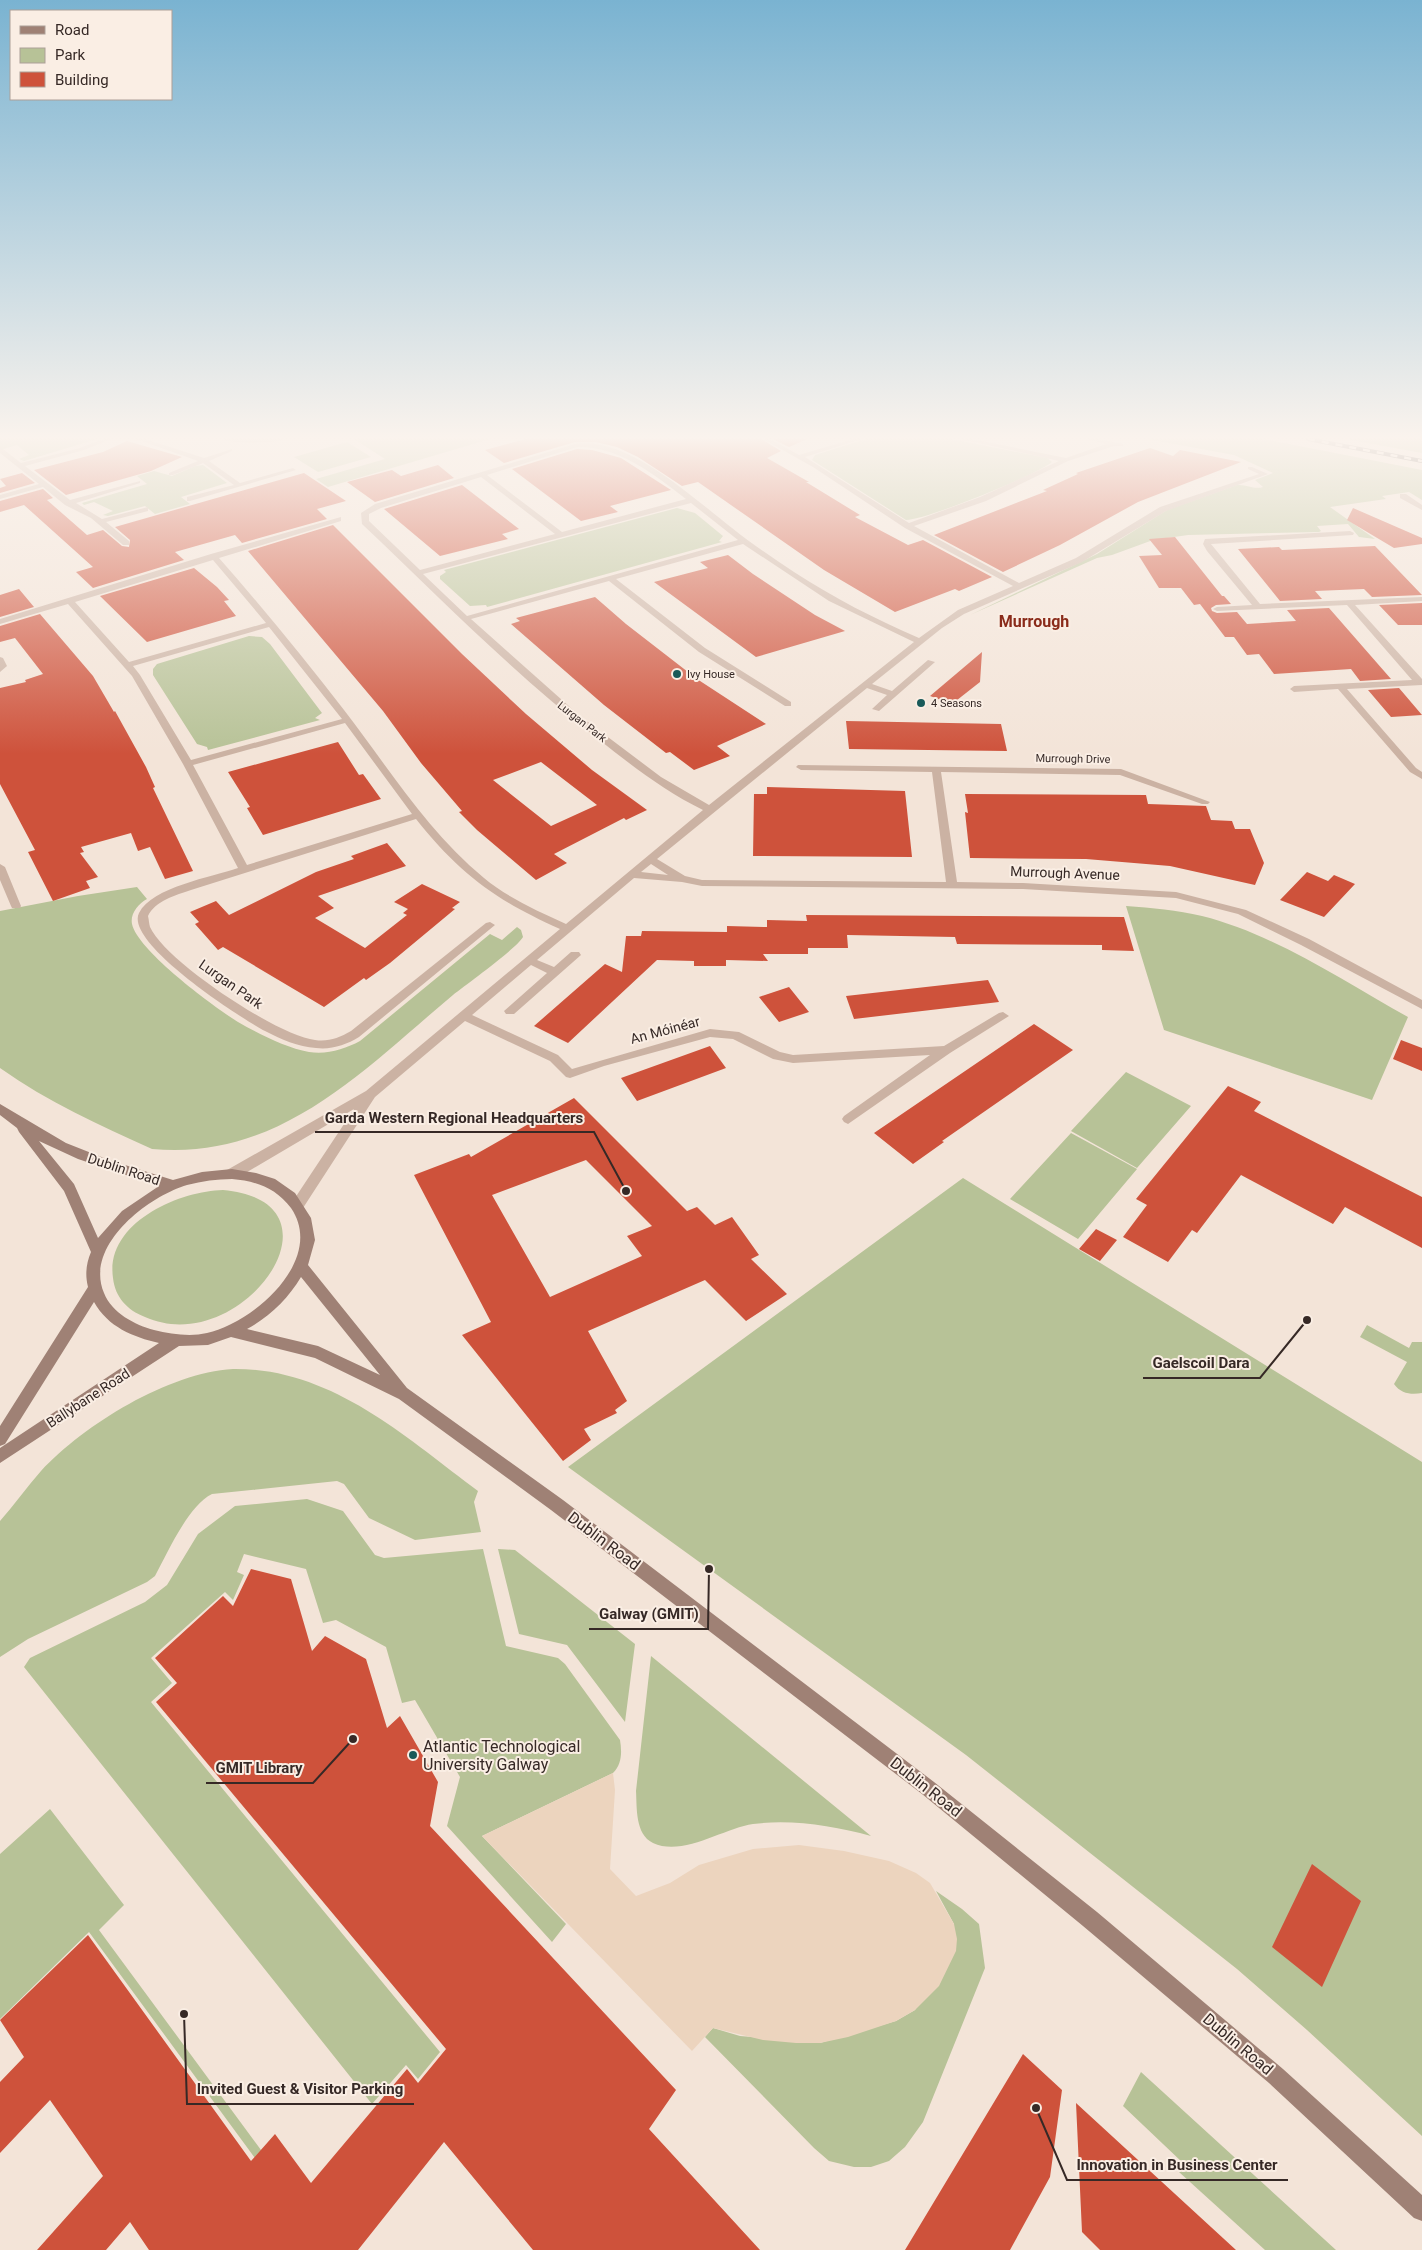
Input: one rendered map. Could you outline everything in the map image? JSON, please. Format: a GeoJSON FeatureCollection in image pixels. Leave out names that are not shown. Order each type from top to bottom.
{"type":"FeatureCollection","features":[{"type":"Feature","properties":{"kind":"main road","name":"Dublin Road"},"geometry":{"type":"LineString","coordinates":[[0,1110],[21,1127],[69,1188],[97,1250]]}},
{"type":"Feature","properties":{"kind":"main road","name":"Dublin Road"},"geometry":{"type":"LineString","coordinates":[[21,1127],[97,1163],[173,1184]]}},
{"type":"Feature","properties":{"kind":"main road"},"geometry":{"type":"LineString","coordinates":[[232,1174],[264,1180],[286,1193],[298,1204],[307,1227],[307,1246],[301,1267],[283,1291],[266,1309],[230,1332],[208,1339],[176,1340],[148,1335],[120,1324],[102,1304],[94,1290],[92,1265],[97,1250],[117,1224],[132,1210],[173,1184],[204,1176],[232,1174]]}},
{"type":"Feature","properties":{"kind":"main road","name":"Dublin Road"},"geometry":{"type":"LineString","coordinates":[[301,1267],[404,1394]]}},
{"type":"Feature","properties":{"kind":"main road"},"geometry":{"type":"LineString","coordinates":[[0,1439],[94,1290]]}},
{"type":"Feature","properties":{"kind":"main road","name":"Dublin Road"},"geometry":{"type":"LineString","coordinates":[[230,1332],[318,1352],[404,1394],[558,1505],[942,1799],[1090,1919],[1276,2076],[1422,2210]]}},
{"type":"Feature","properties":{"kind":"main road","name":"Ballybane Road"},"geometry":{"type":"LineString","coordinates":[[0,1456],[176,1340]]}},
{"type":"Feature","properties":{"kind":"street"},"geometry":{"type":"LineString","coordinates":[[0,622],[254,544]]}},
{"type":"Feature","properties":{"kind":"street","name":"Lurgan Park"},"geometry":{"type":"LineString","coordinates":[[388,544],[551,697],[658,780],[692,802],[710,809]]}},
{"type":"Feature","properties":{"kind":"street"},"geometry":{"type":"LineString","coordinates":[[418,573],[527,544]]}},
{"type":"Feature","properties":{"kind":"street"},"geometry":{"type":"LineString","coordinates":[[467,618],[733,544]]}},
{"type":"Feature","properties":{"kind":"street","name":"Lurgan Park"},"geometry":{"type":"LineString","coordinates":[[749,544],[844,606],[888,629],[918,641]]}},
{"type":"Feature","properties":{"kind":"street"},"geometry":{"type":"LineString","coordinates":[[941,544],[1018,586]]}},
{"type":"Feature","properties":{"kind":"street"},"geometry":{"type":"LineString","coordinates":[[232,1174],[370,1094],[710,809],[918,641],[960,612],[1079,560],[1105,544]]}},
{"type":"Feature","properties":{"kind":"street"},"geometry":{"type":"LineString","coordinates":[[1207,544],[1258,607]]}},
{"type":"Feature","properties":{"kind":"street"},"geometry":{"type":"LineString","coordinates":[[214,556],[347,720],[417,815],[447,849],[481,880],[525,908],[567,928]]}},
{"type":"Feature","properties":{"kind":"street"},"geometry":{"type":"LineString","coordinates":[[610,578],[702,650],[788,704]]}},
{"type":"Feature","properties":{"kind":"street"},"geometry":{"type":"LineString","coordinates":[[1217,609],[1422,600]]}},
{"type":"Feature","properties":{"kind":"street"},"geometry":{"type":"LineString","coordinates":[[70,601],[128,665],[188,764],[244,869]]}},
{"type":"Feature","properties":{"kind":"street"},"geometry":{"type":"LineString","coordinates":[[1349,603],[1420,682]]}},
{"type":"Feature","properties":{"kind":"street"},"geometry":{"type":"LineString","coordinates":[[128,665],[270,624]]}},
{"type":"Feature","properties":{"kind":"street"},"geometry":{"type":"LineString","coordinates":[[0,660],[3,666],[0,669]]}},
{"type":"Feature","properties":{"kind":"street"},"geometry":{"type":"LineString","coordinates":[[876,709],[931,662]]}},
{"type":"Feature","properties":{"kind":"street"},"geometry":{"type":"LineString","coordinates":[[1294,689],[1420,682]]}},
{"type":"Feature","properties":{"kind":"street"},"geometry":{"type":"LineString","coordinates":[[865,684],[894,694]]}},
{"type":"Feature","properties":{"kind":"street"},"geometry":{"type":"LineString","coordinates":[[1340,686],[1414,770],[1422,776]]}},
{"type":"Feature","properties":{"kind":"street"},"geometry":{"type":"LineString","coordinates":[[188,764],[347,720]]}},
{"type":"Feature","properties":{"kind":"street","name":"Murrough Drive"},"geometry":{"type":"LineString","coordinates":[[801,766],[1121,772],[1205,802]]}},
{"type":"Feature","properties":{"kind":"street"},"geometry":{"type":"LineString","coordinates":[[936,769],[952,885]]}},
{"type":"Feature","properties":{"kind":"street","name":"Lurgan Park"},"geometry":{"type":"LineString","coordinates":[[417,815],[244,869],[161,898],[144,913],[142,923],[147,933],[165,953],[231,1004],[256,1021],[310,1043],[335,1043],[355,1034],[490,925]]}},
{"type":"Feature","properties":{"kind":"street","name":"Murrough Avenue"},"geometry":{"type":"LineString","coordinates":[[651,860],[682,879]]}},
{"type":"Feature","properties":{"kind":"street"},"geometry":{"type":"LineString","coordinates":[[0,867],[16,906]]}},
{"type":"Feature","properties":{"kind":"street","name":"Murrough Avenue"},"geometry":{"type":"LineString","coordinates":[[633,875],[682,879],[702,883],[952,885],[1105,889],[1176,894],[1242,912],[1422,1004]]}},
{"type":"Feature","properties":{"kind":"street"},"geometry":{"type":"LineString","coordinates":[[510,1011],[575,955]]}},
{"type":"Feature","properties":{"kind":"street"},"geometry":{"type":"LineString","coordinates":[[530,960],[554,972]]}},
{"type":"Feature","properties":{"kind":"street","name":"An Móinéar"},"geometry":{"type":"LineString","coordinates":[[464,1016],[554,1058],[570,1074],[601,1062],[710,1033],[735,1035],[777,1056],[793,1059],[946,1050]]}},
{"type":"Feature","properties":{"kind":"street","name":"An Móinéar"},"geometry":{"type":"LineString","coordinates":[[848,1119],[946,1050],[1004,1016]]}},
{"type":"Feature","properties":{"kind":"street"},"geometry":{"type":"LineString","coordinates":[[298,1204],[370,1094]]}},
{"type":"Feature","properties":{"kind":"green space"},"geometry":{"type":"Polygon","coordinates":[[[542,544],[715,544],[487,607],[486,605],[470,606],[440,579],[440,576],[446,572],[444,570],[542,544]]]}},
{"type":"Feature","properties":{"kind":"green space"},"geometry":{"type":"Polygon","coordinates":[[[1113,544],[1142,544],[1112,555],[1097,558],[970,615],[1097,554],[1113,544]]]}},
{"type":"Feature","properties":{"kind":"green space"},"geometry":{"type":"Polygon","coordinates":[[[249,636],[262,637],[270,644],[322,713],[315,718],[320,720],[208,750],[207,747],[197,744],[153,675],[153,669],[157,664],[249,636]]]}},
{"type":"Feature","properties":{"kind":"green space"},"geometry":{"type":"Polygon","coordinates":[[[137,887],[147,899],[135,910],[132,924],[137,935],[148,949],[178,978],[238,1022],[282,1044],[316,1053],[336,1051],[360,1041],[490,934],[502,940],[517,927],[521,930],[523,937],[502,957],[453,995],[352,1080],[317,1105],[280,1125],[240,1141],[198,1149],[152,1149],[55,1102],[0,1068],[0,911],[137,887]]]}},
{"type":"Feature","properties":{"kind":"green space"},"geometry":{"type":"Polygon","coordinates":[[[1126,906],[1193,914],[1256,934],[1334,974],[1408,1017],[1372,1100],[1164,1030],[1126,906]]]}},
{"type":"Feature","properties":{"kind":"green space"},"geometry":{"type":"Polygon","coordinates":[[[1126,1072],[1191,1106],[1137,1168],[1071,1131],[1126,1072]]]}},
{"type":"Feature","properties":{"kind":"green space"},"geometry":{"type":"Polygon","coordinates":[[[1071,1133],[1137,1169],[1078,1239],[1010,1199],[1071,1133]]]}},
{"type":"Feature","properties":{"kind":"green space"},"geometry":{"type":"Polygon","coordinates":[[[963,1178],[1422,1462],[1422,2136],[1307,2030],[1237,1969],[966,1755],[568,1467],[963,1178]]]}},
{"type":"Feature","properties":{"kind":"green space"},"geometry":{"type":"Polygon","coordinates":[[[223,1190],[261,1201],[280,1221],[282,1247],[270,1274],[247,1299],[216,1317],[181,1324],[145,1317],[127,1307],[119,1297],[114,1285],[114,1258],[121,1241],[133,1226],[148,1214],[186,1196],[223,1190]]]}},
{"type":"Feature","properties":{"kind":"green space"},"geometry":{"type":"Polygon","coordinates":[[[1367,1325],[1409,1348],[1412,1342],[1422,1342],[1422,1393],[1407,1393],[1400,1390],[1394,1384],[1407,1362],[1360,1337],[1367,1325]]]}},
{"type":"Feature","properties":{"kind":"green space"},"geometry":{"type":"Polygon","coordinates":[[[233,1369],[269,1372],[302,1380],[334,1393],[394,1428],[478,1491],[474,1502],[481,1532],[415,1540],[369,1518],[344,1484],[337,1481],[212,1494],[195,1508],[187,1519],[155,1576],[147,1582],[28,1639],[0,1657],[0,1521],[41,1471],[59,1453],[104,1419],[155,1391],[182,1380],[233,1369]]]}},
{"type":"Feature","properties":{"kind":"green space"},"geometry":{"type":"Polygon","coordinates":[[[307,1499],[343,1511],[375,1555],[384,1558],[483,1549],[506,1646],[558,1658],[565,1664],[621,1744],[620,1762],[613,1773],[482,1836],[566,1924],[552,1942],[447,1826],[460,1777],[415,1700],[402,1703],[386,1647],[336,1620],[323,1623],[306,1569],[244,1554],[237,1572],[244,1575],[233,1600],[225,1592],[151,1658],[172,1683],[151,1702],[440,2052],[418,2079],[406,2065],[372,2104],[24,1667],[30,1658],[145,1602],[167,1585],[198,1534],[235,1506],[307,1499]]]}},
{"type":"Feature","properties":{"kind":"green space"},"geometry":{"type":"Polygon","coordinates":[[[498,1549],[515,1550],[635,1644],[625,1722],[567,1645],[519,1634],[498,1549]]]}},
{"type":"Feature","properties":{"kind":"green space"},"geometry":{"type":"Polygon","coordinates":[[[651,1656],[871,1836],[828,1826],[783,1822],[753,1824],[690,1844],[677,1846],[665,1846],[653,1843],[647,1839],[638,1820],[636,1791],[651,1656]]]}},
{"type":"Feature","properties":{"kind":"green space"},"geometry":{"type":"Polygon","coordinates":[[[50,1809],[124,1905],[99,1930],[314,2222],[307,2229],[89,1932],[0,2019],[0,1854],[50,1809]]]}},
{"type":"Feature","properties":{"kind":"green space"},"geometry":{"type":"Polygon","coordinates":[[[936,1891],[962,1909],[979,1924],[985,1968],[923,2122],[905,2147],[889,2161],[871,2167],[854,2167],[829,2161],[705,2037],[713,2028],[740,2036],[820,2043],[896,2021],[915,2010],[954,1924],[936,1891]]]}},
{"type":"Feature","properties":{"kind":"green space"},"geometry":{"type":"Polygon","coordinates":[[[1141,2072],[1336,2250],[1265,2250],[1179,2172],[1183,2163],[1123,2106],[1141,2072]]]}},
{"type":"Feature","properties":{"kind":"shaded area"},"geometry":{"type":"Polygon","coordinates":[[[613,1773],[615,1790],[610,1869],[636,1896],[670,1883],[699,1865],[753,1849],[799,1845],[844,1851],[889,1861],[916,1873],[930,1883],[954,1924],[957,1939],[956,1951],[939,1986],[915,2010],[896,2021],[848,2037],[820,2043],[796,2043],[763,2040],[713,2028],[692,2051],[482,1836],[613,1773]]]}},
{"type":"Feature","properties":{"kind":"building"},"geometry":{"type":"Polygon","coordinates":[[[67,544],[120,544],[129,547],[129,544],[203,544],[175,552],[184,560],[93,588],[76,572],[93,567],[67,544]]]}},
{"type":"Feature","properties":{"kind":"building"},"geometry":{"type":"Polygon","coordinates":[[[271,544],[352,544],[462,654],[526,714],[592,770],[647,810],[626,820],[624,818],[554,854],[567,863],[536,880],[477,830],[459,812],[462,811],[421,763],[383,711],[248,551],[271,544]],[[541,762],[493,780],[551,826],[597,805],[541,762]]]}},
{"type":"Feature","properties":{"kind":"building"},"geometry":{"type":"Polygon","coordinates":[[[426,544],[488,544],[440,556],[426,544]]]}},
{"type":"Feature","properties":{"kind":"building"},"geometry":{"type":"Polygon","coordinates":[[[787,544],[930,544],[992,577],[959,591],[955,589],[895,612],[824,570],[787,544]]]}},
{"type":"Feature","properties":{"kind":"building"},"geometry":{"type":"Polygon","coordinates":[[[951,544],[1062,544],[1060,545],[1003,572],[951,544]]]}},
{"type":"Feature","properties":{"kind":"building"},"geometry":{"type":"Polygon","coordinates":[[[1153,544],[1181,544],[1222,596],[1231,604],[1216,605],[1211,608],[1212,611],[1217,613],[1237,612],[1247,624],[1296,621],[1287,610],[1329,608],[1391,679],[1360,681],[1351,669],[1274,674],[1259,654],[1247,655],[1234,637],[1225,637],[1200,604],[1194,605],[1181,588],[1159,588],[1139,556],[1162,555],[1153,544]]]}},
{"type":"Feature","properties":{"kind":"building"},"geometry":{"type":"Polygon","coordinates":[[[1387,544],[1422,544],[1394,548],[1387,544]]]}},
{"type":"Feature","properties":{"kind":"building"},"geometry":{"type":"Polygon","coordinates":[[[1375,546],[1422,595],[1372,597],[1364,589],[1315,591],[1322,599],[1280,601],[1238,549],[1279,547],[1282,550],[1375,546]]]}},
{"type":"Feature","properties":{"kind":"building"},"geometry":{"type":"Polygon","coordinates":[[[728,555],[815,615],[845,631],[756,657],[654,582],[708,568],[700,562],[728,555]]]}},
{"type":"Feature","properties":{"kind":"building"},"geometry":{"type":"Polygon","coordinates":[[[194,568],[229,600],[224,601],[236,616],[147,642],[100,596],[194,568]]]}},
{"type":"Feature","properties":{"kind":"building"},"geometry":{"type":"Polygon","coordinates":[[[19,589],[34,607],[0,617],[0,595],[19,589]]]}},
{"type":"Feature","properties":{"kind":"building"},"geometry":{"type":"Polygon","coordinates":[[[595,597],[626,624],[697,679],[766,724],[717,746],[730,756],[694,770],[670,752],[666,753],[604,705],[511,624],[520,621],[516,618],[595,597]]]}},
{"type":"Feature","properties":{"kind":"building"},"geometry":{"type":"Polygon","coordinates":[[[1422,603],[1422,625],[1398,625],[1379,605],[1422,603]]]}},
{"type":"Feature","properties":{"kind":"building"},"geometry":{"type":"Polygon","coordinates":[[[40,614],[93,676],[115,711],[146,767],[155,787],[153,788],[193,871],[165,879],[150,847],[138,851],[131,833],[81,847],[84,852],[80,853],[98,877],[86,881],[90,888],[53,901],[28,852],[35,850],[0,784],[0,688],[26,682],[25,680],[43,674],[15,638],[0,642],[0,626],[40,614]]]}},
{"type":"Feature","properties":{"kind":"building"},"geometry":{"type":"Polygon","coordinates":[[[982,652],[980,682],[952,704],[930,696],[982,652]]]}},
{"type":"Feature","properties":{"kind":"building"},"geometry":{"type":"Polygon","coordinates":[[[1399,688],[1422,715],[1391,717],[1368,690],[1399,688]]]}},
{"type":"Feature","properties":{"kind":"building"},"geometry":{"type":"Polygon","coordinates":[[[846,721],[1001,724],[1007,751],[849,749],[846,721]]]}},
{"type":"Feature","properties":{"kind":"building"},"geometry":{"type":"Polygon","coordinates":[[[338,742],[359,775],[363,774],[381,799],[263,835],[247,808],[250,807],[228,772],[338,742]]]}},
{"type":"Feature","properties":{"kind":"building"},"geometry":{"type":"Polygon","coordinates":[[[767,787],[905,791],[912,857],[753,856],[754,794],[767,794],[767,787]]]}},
{"type":"Feature","properties":{"kind":"building"},"geometry":{"type":"Polygon","coordinates":[[[965,794],[1146,795],[1148,804],[1206,806],[1211,820],[1232,821],[1235,829],[1250,829],[1264,863],[1255,885],[1170,866],[1086,859],[970,858],[965,812],[968,813],[965,794]]]}},
{"type":"Feature","properties":{"kind":"building"},"geometry":{"type":"Polygon","coordinates":[[[387,843],[406,866],[318,896],[334,908],[315,918],[365,948],[407,915],[403,913],[408,909],[394,902],[422,884],[460,902],[452,908],[455,909],[390,963],[366,980],[364,978],[324,1007],[223,947],[218,950],[195,924],[199,922],[190,912],[216,901],[229,915],[316,872],[354,859],[351,856],[387,843]]]}},
{"type":"Feature","properties":{"kind":"building"},"geometry":{"type":"Polygon","coordinates":[[[1307,872],[1328,881],[1334,875],[1355,884],[1324,917],[1280,900],[1307,872]]]}},
{"type":"Feature","properties":{"kind":"building"},"geometry":{"type":"Polygon","coordinates":[[[806,915],[1124,917],[1134,951],[1102,950],[1102,945],[957,944],[955,937],[847,935],[848,948],[808,948],[808,954],[763,954],[768,961],[726,960],[726,966],[694,966],[694,961],[657,960],[568,1043],[534,1026],[605,964],[622,972],[626,936],[641,936],[642,931],[727,932],[727,926],[767,927],[767,920],[807,921],[806,915]]]}},
{"type":"Feature","properties":{"kind":"building"},"geometry":{"type":"Polygon","coordinates":[[[988,980],[999,1002],[854,1019],[846,996],[988,980]]]}},
{"type":"Feature","properties":{"kind":"building"},"geometry":{"type":"Polygon","coordinates":[[[789,987],[809,1012],[779,1022],[759,997],[789,987]]]}},
{"type":"Feature","properties":{"kind":"building"},"geometry":{"type":"Polygon","coordinates":[[[1034,1024],[1073,1050],[942,1141],[944,1142],[913,1164],[874,1133],[1034,1024]]]}},
{"type":"Feature","properties":{"kind":"building"},"geometry":{"type":"Polygon","coordinates":[[[1401,1040],[1422,1048],[1422,1071],[1393,1059],[1401,1040]]]}},
{"type":"Feature","properties":{"kind":"building"},"geometry":{"type":"Polygon","coordinates":[[[710,1046],[726,1068],[637,1101],[621,1078],[710,1046]]]}},
{"type":"Feature","properties":{"kind":"building"},"geometry":{"type":"Polygon","coordinates":[[[1228,1086],[1261,1102],[1254,1111],[1422,1197],[1422,1248],[1345,1207],[1333,1224],[1241,1175],[1197,1233],[1192,1230],[1168,1262],[1123,1237],[1147,1205],[1136,1199],[1228,1086]]]}},
{"type":"Feature","properties":{"kind":"building"},"geometry":{"type":"Polygon","coordinates":[[[574,1098],[687,1211],[697,1207],[715,1225],[732,1217],[759,1255],[751,1259],[787,1294],[746,1321],[705,1280],[588,1331],[627,1401],[615,1410],[617,1413],[584,1429],[591,1440],[563,1461],[462,1335],[491,1322],[414,1175],[469,1154],[471,1157],[574,1098]],[[586,1160],[492,1195],[550,1297],[642,1256],[627,1236],[652,1226],[586,1160]]]}},
{"type":"Feature","properties":{"kind":"building"},"geometry":{"type":"Polygon","coordinates":[[[1096,1229],[1117,1240],[1100,1261],[1079,1249],[1096,1229]]]}},
{"type":"Feature","properties":{"kind":"building"},"geometry":{"type":"Polygon","coordinates":[[[251,1569],[291,1579],[312,1651],[325,1636],[366,1659],[387,1728],[400,1716],[438,1782],[430,1826],[676,2090],[649,2129],[760,2250],[533,2250],[444,2142],[358,2250],[149,2250],[130,2222],[106,2250],[37,2250],[103,2176],[50,2100],[0,2153],[0,2082],[24,2057],[0,2020],[88,1935],[251,2161],[275,2134],[311,2183],[407,2069],[418,2083],[446,2049],[156,1702],[177,1683],[155,1658],[223,1596],[233,1606],[251,1569]]]}},
{"type":"Feature","properties":{"kind":"building"},"geometry":{"type":"Polygon","coordinates":[[[1312,1864],[1361,1901],[1322,1987],[1272,1947],[1312,1864]]]}},
{"type":"Feature","properties":{"kind":"building"},"geometry":{"type":"Polygon","coordinates":[[[1023,2054],[1062,2090],[1050,2177],[1010,2250],[905,2250],[1023,2054]]]}},
{"type":"Feature","properties":{"kind":"building"},"geometry":{"type":"Polygon","coordinates":[[[1076,2103],[1236,2250],[1100,2250],[1082,2232],[1076,2103]]]}},
{"type":"Feature","properties":{"kind":"place","name":"Ivy House"},"geometry":{"type":"Point","coordinates":[677,674]}},
{"type":"Feature","properties":{"kind":"place","name":"4 Seasons"},"geometry":{"type":"Point","coordinates":[921,703]}},
{"type":"Feature","properties":{"kind":"place","name":"Garda Western Regional Headquarters"},"geometry":{"type":"Point","coordinates":[626,1191]}},
{"type":"Feature","properties":{"kind":"place","name":"Gaelscoil Dara"},"geometry":{"type":"Point","coordinates":[1307,1320]}},
{"type":"Feature","properties":{"kind":"place","name":"Galway (GMIT)"},"geometry":{"type":"Point","coordinates":[709,1569]}},
{"type":"Feature","properties":{"kind":"place","name":"GMIT Library"},"geometry":{"type":"Point","coordinates":[353,1739]}},
{"type":"Feature","properties":{"kind":"place","name":"Atlantic Technological University Galway"},"geometry":{"type":"Point","coordinates":[413,1755]}},
{"type":"Feature","properties":{"kind":"place","name":"Invited Guest & Visitor Parking"},"geometry":{"type":"Point","coordinates":[184,2014]}},
{"type":"Feature","properties":{"kind":"place","name":"Innovation in Business Center"},"geometry":{"type":"Point","coordinates":[1036,2108]}},
{"type":"Feature","properties":{"kind":"district","name":"Murrough"},"geometry":{"type":"Point","coordinates":[1034,621]}}]}
